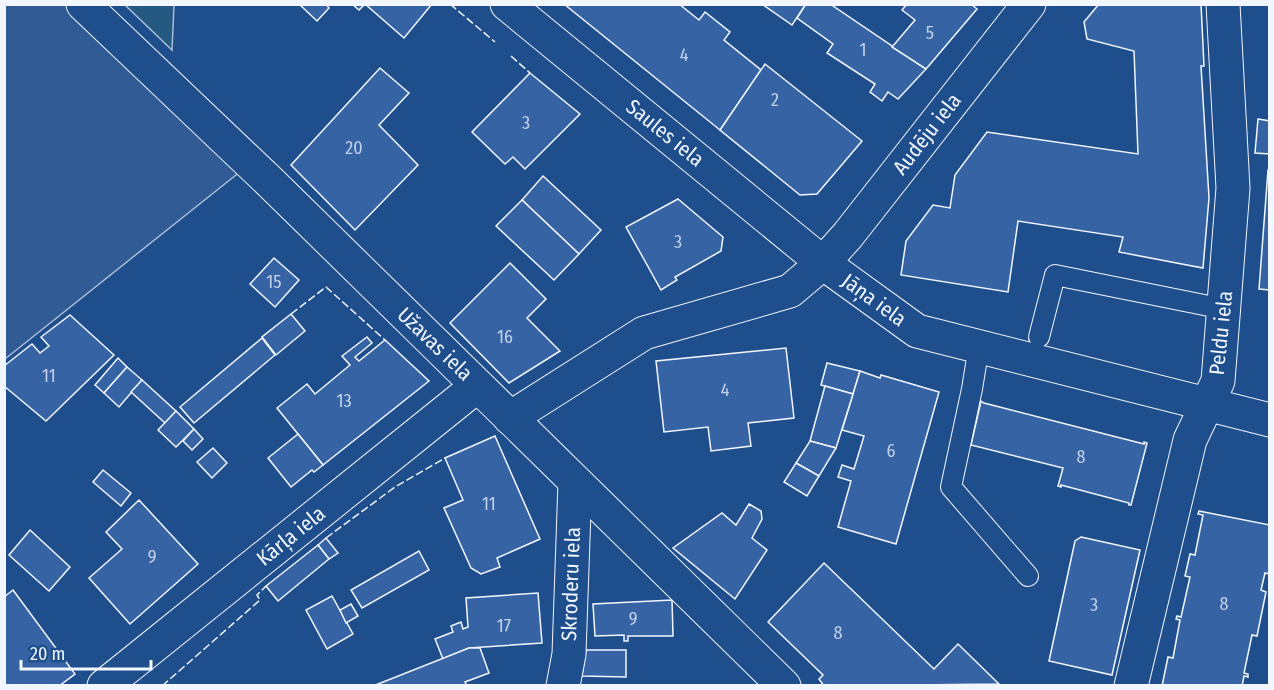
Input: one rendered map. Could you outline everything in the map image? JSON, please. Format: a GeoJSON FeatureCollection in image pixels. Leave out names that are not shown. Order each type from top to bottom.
{"type":"FeatureCollection","features":[{"type":"Feature","properties":{"kind":"street","name":"Užavas iela"},"geometry":{"type":"LineString","coordinates":[[84,4],[270,182],[784,686]]}},
{"type":"Feature","properties":{"kind":"street","name":"Saules iela"},"geometry":{"type":"LineString","coordinates":[[507,4],[823,263]]}},
{"type":"Feature","properties":{"kind":"street","name":"Audēju iela"},"geometry":{"type":"LineString","coordinates":[[823,263],[848,235],[1029,4]]}},
{"type":"Feature","properties":{"kind":"street","name":"Peldu iela"},"geometry":{"type":"LineString","coordinates":[[1131,686],[1190,440],[1218,381],[1233,188],[1223,4]]}},
{"type":"Feature","properties":{"kind":"street","name":"Jāņa iela"},"geometry":{"type":"LineString","coordinates":[[510,418],[644,333],[790,291],[823,263],[917,331],[1269,420]]}},
{"type":"Feature","properties":{"kind":"street","name":"Kārļa iela"},"geometry":{"type":"LineString","coordinates":[[104,686],[477,386]]}},
{"type":"Feature","properties":{"kind":"street","name":"Skroderu iela"},"geometry":{"type":"LineString","coordinates":[[563,686],[569,654],[575,482]]}},
{"type":"Feature","properties":{"kind":"lane"},"geometry":{"type":"LineString","coordinates":[[1039,337],[1055,275],[1224,309]]}},
{"type":"Feature","properties":{"kind":"lane"},"geometry":{"type":"LineString","coordinates":[[979,346],[951,487],[1028,576]]}},
{"type":"Feature","properties":{"kind":"shaded area"},"geometry":{"type":"Polygon","coordinates":[[[5,5],[69,5],[241,171],[5,359],[5,5]]]}},
{"type":"Feature","properties":{"kind":"shaded area"},"geometry":{"type":"Polygon","coordinates":[[[125,5],[174,5],[172,50],[125,5]]]}},
{"type":"Feature","properties":{"kind":"building"},"geometry":{"type":"Polygon","coordinates":[[[299,4],[326,4],[329,8],[317,21],[299,4]]]}},
{"type":"Feature","properties":{"kind":"building"},"geometry":{"type":"Polygon","coordinates":[[[352,4],[365,4],[359,10],[352,4]]]}},
{"type":"Feature","properties":{"kind":"building"},"geometry":{"type":"Polygon","coordinates":[[[365,4],[432,4],[404,38],[365,4]]]}},
{"type":"Feature","properties":{"kind":"building"},"geometry":{"type":"Polygon","coordinates":[[[564,4],[679,4],[699,20],[705,12],[730,32],[724,40],[761,70],[720,130],[564,4]]]}},
{"type":"Feature","properties":{"kind":"building"},"geometry":{"type":"Polygon","coordinates":[[[762,4],[806,4],[792,25],[762,4]]]}},
{"type":"Feature","properties":{"kind":"building"},"geometry":{"type":"Polygon","coordinates":[[[806,4],[830,4],[926,69],[898,99],[888,92],[882,101],[870,92],[875,84],[827,53],[833,44],[797,18],[806,4]]]}},
{"type":"Feature","properties":{"kind":"building"},"geometry":{"type":"Polygon","coordinates":[[[907,4],[971,4],[977,9],[926,69],[892,47],[915,20],[902,10],[907,4]]]}},
{"type":"Feature","properties":{"kind":"building"},"geometry":{"type":"Polygon","coordinates":[[[1099,4],[1201,4],[1204,66],[1201,66],[1209,198],[1203,268],[1119,252],[1123,237],[1018,221],[1008,292],[901,275],[906,241],[933,205],[950,208],[955,175],[987,132],[1138,154],[1134,51],[1087,39],[1084,22],[1099,4]]]}},
{"type":"Feature","properties":{"kind":"building"},"geometry":{"type":"Polygon","coordinates":[[[765,64],[862,141],[817,194],[800,195],[720,130],[765,64]]]}},
{"type":"Feature","properties":{"kind":"building"},"geometry":{"type":"Polygon","coordinates":[[[380,68],[409,93],[379,125],[418,165],[355,230],[291,165],[380,68]]]}},
{"type":"Feature","properties":{"kind":"building"},"geometry":{"type":"Polygon","coordinates":[[[530,73],[580,114],[525,169],[513,157],[505,164],[472,132],[530,73]]]}},
{"type":"Feature","properties":{"kind":"building"},"geometry":{"type":"Polygon","coordinates":[[[1258,119],[1270,121],[1270,154],[1255,153],[1258,119]]]}},
{"type":"Feature","properties":{"kind":"building"},"geometry":{"type":"Polygon","coordinates":[[[1268,170],[1270,170],[1270,290],[1259,289],[1268,170]]]}},
{"type":"Feature","properties":{"kind":"building"},"geometry":{"type":"Polygon","coordinates":[[[543,176],[601,230],[579,254],[522,200],[543,176]]]}},
{"type":"Feature","properties":{"kind":"building"},"geometry":{"type":"Polygon","coordinates":[[[678,199],[723,237],[721,251],[675,277],[677,280],[661,290],[626,227],[678,199]]]}},
{"type":"Feature","properties":{"kind":"building"},"geometry":{"type":"Polygon","coordinates":[[[522,200],[579,254],[554,280],[496,226],[522,200]]]}},
{"type":"Feature","properties":{"kind":"building"},"geometry":{"type":"Polygon","coordinates":[[[274,258],[299,280],[275,307],[250,284],[274,258]]]}},
{"type":"Feature","properties":{"kind":"building"},"geometry":{"type":"Polygon","coordinates":[[[510,263],[546,299],[527,318],[560,351],[509,383],[450,323],[510,263]]]}},
{"type":"Feature","properties":{"kind":"building"},"geometry":{"type":"Polygon","coordinates":[[[291,314],[305,331],[276,355],[262,337],[291,314]]]}},
{"type":"Feature","properties":{"kind":"building"},"geometry":{"type":"Polygon","coordinates":[[[70,315],[114,355],[46,421],[4,386],[4,366],[32,344],[40,353],[49,346],[41,337],[70,315]]]}},
{"type":"Feature","properties":{"kind":"building"},"geometry":{"type":"Polygon","coordinates":[[[367,337],[372,343],[355,357],[359,361],[385,340],[429,381],[323,465],[277,408],[307,384],[315,394],[350,365],[342,356],[367,337]]]}},
{"type":"Feature","properties":{"kind":"building"},"geometry":{"type":"Polygon","coordinates":[[[262,338],[275,355],[194,423],[180,407],[262,338]]]}},
{"type":"Feature","properties":{"kind":"building"},"geometry":{"type":"Polygon","coordinates":[[[786,348],[794,418],[748,423],[751,446],[711,451],[708,427],[664,432],[656,361],[786,348]]]}},
{"type":"Feature","properties":{"kind":"building"},"geometry":{"type":"Polygon","coordinates":[[[118,358],[127,367],[104,393],[95,385],[118,358]]]}},
{"type":"Feature","properties":{"kind":"building"},"geometry":{"type":"Polygon","coordinates":[[[827,363],[860,371],[853,394],[821,385],[827,363]]]}},
{"type":"Feature","properties":{"kind":"building"},"geometry":{"type":"Polygon","coordinates":[[[127,367],[142,380],[119,407],[104,393],[127,367]]]}},
{"type":"Feature","properties":{"kind":"building"},"geometry":{"type":"Polygon","coordinates":[[[860,371],[939,392],[896,544],[838,527],[851,481],[838,477],[842,465],[854,469],[864,436],[842,430],[860,371]]]}},
{"type":"Feature","properties":{"kind":"building"},"geometry":{"type":"Polygon","coordinates":[[[142,380],[176,411],[165,423],[131,392],[142,380]]]}},
{"type":"Feature","properties":{"kind":"building"},"geometry":{"type":"Polygon","coordinates":[[[825,386],[853,394],[836,448],[810,441],[825,386]]]}},
{"type":"Feature","properties":{"kind":"building"},"geometry":{"type":"Polygon","coordinates":[[[981,401],[1147,443],[1131,505],[1058,486],[1063,468],[971,445],[981,401]]]}},
{"type":"Feature","properties":{"kind":"building"},"geometry":{"type":"Polygon","coordinates":[[[176,411],[194,429],[176,447],[158,430],[176,411]]]}},
{"type":"Feature","properties":{"kind":"building"},"geometry":{"type":"Polygon","coordinates":[[[194,429],[203,439],[192,450],[183,441],[194,429]]]}},
{"type":"Feature","properties":{"kind":"building"},"geometry":{"type":"Polygon","coordinates":[[[298,434],[323,465],[314,472],[312,470],[291,487],[268,458],[298,434]]]}},
{"type":"Feature","properties":{"kind":"building"},"geometry":{"type":"Polygon","coordinates":[[[495,436],[540,539],[497,558],[500,567],[481,574],[471,568],[444,508],[463,500],[445,458],[495,436]]]}},
{"type":"Feature","properties":{"kind":"building"},"geometry":{"type":"Polygon","coordinates":[[[810,441],[836,448],[819,476],[796,463],[810,441]]]}},
{"type":"Feature","properties":{"kind":"building"},"geometry":{"type":"Polygon","coordinates":[[[213,448],[227,463],[212,478],[197,462],[213,448]]]}},
{"type":"Feature","properties":{"kind":"building"},"geometry":{"type":"Polygon","coordinates":[[[796,463],[819,476],[807,496],[784,482],[796,463]]]}},
{"type":"Feature","properties":{"kind":"building"},"geometry":{"type":"Polygon","coordinates":[[[103,470],[131,493],[121,506],[93,482],[103,470]]]}},
{"type":"Feature","properties":{"kind":"building"},"geometry":{"type":"Polygon","coordinates":[[[139,500],[198,564],[130,624],[89,578],[122,549],[106,532],[139,500]]]}},
{"type":"Feature","properties":{"kind":"building"},"geometry":{"type":"Polygon","coordinates":[[[749,504],[761,511],[762,519],[752,538],[767,550],[735,599],[673,548],[722,513],[736,525],[749,504]]]}},
{"type":"Feature","properties":{"kind":"building"},"geometry":{"type":"Polygon","coordinates":[[[1199,511],[1270,525],[1270,574],[1265,573],[1261,590],[1266,592],[1257,636],[1252,635],[1244,673],[1248,674],[1248,677],[1244,676],[1242,686],[1162,686],[1168,657],[1173,658],[1180,620],[1176,619],[1177,616],[1181,617],[1190,577],[1185,576],[1190,554],[1195,555],[1203,515],[1198,514],[1199,511]]]}},
{"type":"Feature","properties":{"kind":"building"},"geometry":{"type":"Polygon","coordinates":[[[30,530],[70,567],[49,591],[9,555],[30,530]]]}},
{"type":"Feature","properties":{"kind":"building"},"geometry":{"type":"Polygon","coordinates":[[[1081,537],[1140,550],[1112,675],[1049,661],[1075,541],[1081,537]]]}},
{"type":"Feature","properties":{"kind":"building"},"geometry":{"type":"Polygon","coordinates":[[[326,538],[338,553],[329,559],[318,545],[326,538]]]}},
{"type":"Feature","properties":{"kind":"building"},"geometry":{"type":"Polygon","coordinates":[[[318,545],[329,559],[278,601],[266,586],[318,545]]]}},
{"type":"Feature","properties":{"kind":"building"},"geometry":{"type":"Polygon","coordinates":[[[419,551],[429,570],[362,608],[351,590],[419,551]]]}},
{"type":"Feature","properties":{"kind":"building"},"geometry":{"type":"Polygon","coordinates":[[[824,563],[934,669],[958,644],[999,684],[824,686],[819,679],[823,675],[768,622],[824,563]]]}},
{"type":"Feature","properties":{"kind":"building"},"geometry":{"type":"Polygon","coordinates":[[[13,590],[75,674],[59,686],[4,686],[4,597],[13,590]]]}},
{"type":"Feature","properties":{"kind":"building"},"geometry":{"type":"Polygon","coordinates":[[[538,593],[542,643],[469,648],[443,659],[435,639],[453,632],[451,626],[461,622],[463,629],[468,627],[466,598],[538,593]]]}},
{"type":"Feature","properties":{"kind":"building"},"geometry":{"type":"Polygon","coordinates":[[[332,596],[353,634],[327,649],[306,610],[332,596]]]}},
{"type":"Feature","properties":{"kind":"building"},"geometry":{"type":"Polygon","coordinates":[[[672,600],[673,636],[628,636],[628,641],[624,641],[624,635],[595,636],[593,604],[672,600]]]}},
{"type":"Feature","properties":{"kind":"building"},"geometry":{"type":"Polygon","coordinates":[[[351,604],[358,616],[346,623],[340,610],[351,604]]]}},
{"type":"Feature","properties":{"kind":"building"},"geometry":{"type":"Polygon","coordinates":[[[469,648],[480,648],[489,673],[465,682],[467,686],[373,686],[469,648]]]}},
{"type":"Feature","properties":{"kind":"building"},"geometry":{"type":"Polygon","coordinates":[[[586,650],[626,650],[626,677],[582,676],[586,650]]]}},
{"type":"Feature","properties":{"kind":"fence"},"geometry":{"type":"LineString","coordinates":[[450,4],[495,42]]}},
{"type":"Feature","properties":{"kind":"fence"},"geometry":{"type":"LineString","coordinates":[[511,56],[530,73]]}},
{"type":"Feature","properties":{"kind":"fence"},"geometry":{"type":"LineString","coordinates":[[291,314],[326,287],[385,340]]}},
{"type":"Feature","properties":{"kind":"fence"},"geometry":{"type":"LineString","coordinates":[[326,538],[395,487],[445,458]]}},
{"type":"Feature","properties":{"kind":"fence"},"geometry":{"type":"LineString","coordinates":[[162,686],[260,600],[257,595],[266,586]]}}]}
